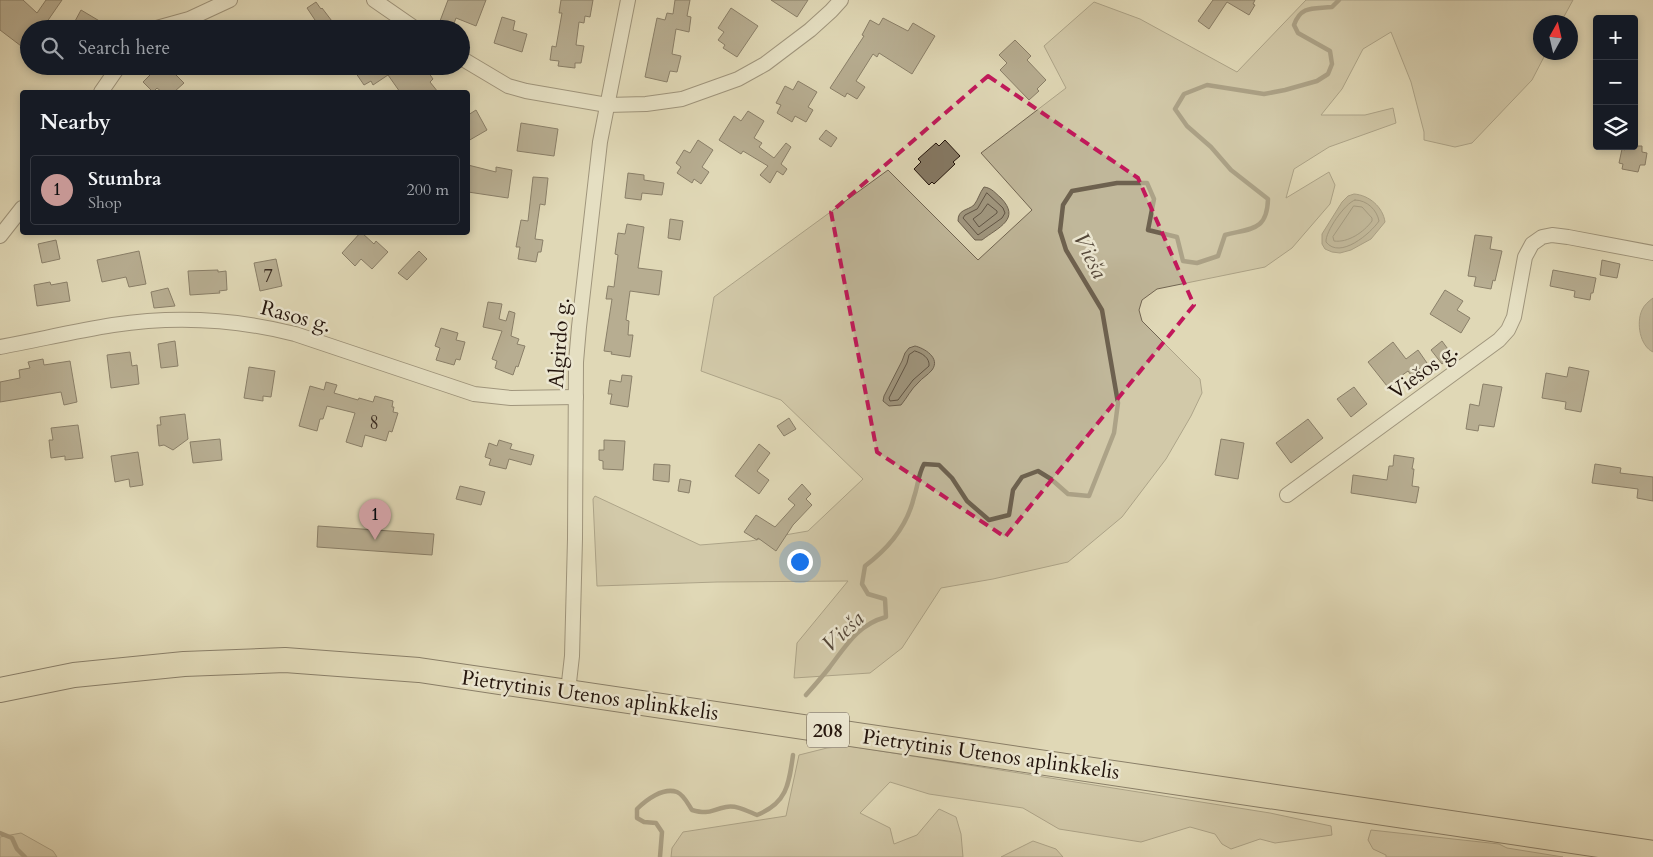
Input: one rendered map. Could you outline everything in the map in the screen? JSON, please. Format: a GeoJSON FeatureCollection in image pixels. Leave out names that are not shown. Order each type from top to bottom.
{"type":"FeatureCollection","features":[{"type":"Feature","properties":{"kind":"highway","name":"Pietrytinis Utenos aplinkkelis"},"geometry":{"type":"LineString","coordinates":[[0,690],[74,675],[184,664],[285,660],[419,670],[1653,853]]}},
{"type":"Feature","properties":{"kind":"street"},"geometry":{"type":"LineString","coordinates":[[185,20],[230,0]]}},
{"type":"Feature","properties":{"kind":"street"},"geometry":{"type":"LineString","coordinates":[[374,0],[403,20]]}},
{"type":"Feature","properties":{"kind":"street","name":"Algirdo g."},"geometry":{"type":"LineString","coordinates":[[568,691],[572,656],[576,362],[594,185],[607,105],[628,0]]}},
{"type":"Feature","properties":{"kind":"street"},"geometry":{"type":"LineString","coordinates":[[470,63],[508,86],[526,92],[607,105],[646,104],[682,99],[738,79],[766,64],[810,30],[841,0]]}},
{"type":"Feature","properties":{"kind":"street"},"geometry":{"type":"LineString","coordinates":[[102,90],[113,75]]}},
{"type":"Feature","properties":{"kind":"street"},"geometry":{"type":"LineString","coordinates":[[0,236],[20,211]]}},
{"type":"Feature","properties":{"kind":"street","name":"Viešos g."},"geometry":{"type":"LineString","coordinates":[[1287,495],[1499,340],[1508,330],[1514,317],[1525,257],[1532,244],[1542,237],[1552,235],[1653,253]]}},
{"type":"Feature","properties":{"kind":"street","name":"Rasos g."},"geometry":{"type":"LineString","coordinates":[[0,347],[113,325],[146,321],[176,319],[238,323],[265,326],[295,334],[474,394],[511,398],[576,398]]}},
{"type":"Feature","properties":{"kind":"highlighted area"},"geometry":{"type":"Polygon","coordinates":[[[988,76],[1138,178],[1194,305],[1005,537],[877,452],[831,212],[988,76]]]}},
{"type":"Feature","properties":{"kind":"shaded area"},"geometry":{"type":"Polygon","coordinates":[[[1306,0],[1573,0],[1565,15],[1533,15],[1533,60],[1542,60],[1532,80],[1472,143],[1455,147],[1424,140],[1424,132],[1411,82],[1391,32],[1363,49],[1342,89],[1321,115],[1365,115],[1393,108],[1396,123],[1329,147],[1294,169],[1286,198],[1329,172],[1335,185],[1330,204],[1292,248],[1265,267],[1157,289],[1142,300],[1139,310],[1142,321],[1200,379],[1202,393],[1166,459],[1122,517],[1068,562],[993,579],[941,588],[902,648],[870,673],[794,678],[797,643],[848,581],[717,582],[597,586],[593,499],[595,496],[700,545],[750,541],[808,531],[863,479],[781,400],[701,371],[714,297],[888,170],[978,260],[1032,210],[981,153],[1066,88],[1044,46],[1094,2],[1140,19],[1237,72],[1306,0]]]}},
{"type":"Feature","properties":{"kind":"shaded area"},"geometry":{"type":"Polygon","coordinates":[[[849,746],[1270,813],[1331,826],[1332,835],[1275,843],[1260,839],[1231,849],[1222,844],[1215,834],[1190,827],[1141,842],[1059,829],[1023,808],[929,794],[890,782],[860,813],[890,828],[894,844],[917,835],[939,809],[956,817],[961,834],[963,857],[671,857],[672,848],[683,832],[786,816],[799,755],[827,748],[849,746]]]}},
{"type":"Feature","properties":{"kind":"shaded area"},"geometry":{"type":"Polygon","coordinates":[[[1371,830],[1499,844],[1507,848],[1563,857],[1386,857],[1386,855],[1373,849],[1368,840],[1371,830]]]}},
{"type":"Feature","properties":{"kind":"shaded area"},"geometry":{"type":"Polygon","coordinates":[[[21,833],[53,851],[57,857],[0,857],[0,837],[21,833]]]}},
{"type":"Feature","properties":{"kind":"shaded area"},"geometry":{"type":"Polygon","coordinates":[[[1033,841],[1056,849],[1063,857],[1001,857],[1033,841]]]}},
{"type":"Feature","properties":{"kind":"water"},"geometry":{"type":"Polygon","coordinates":[[[984,187],[1001,198],[1007,205],[1009,212],[1001,227],[982,240],[975,240],[958,221],[958,217],[961,212],[974,205],[984,187]]]}},
{"type":"Feature","properties":{"kind":"water"},"geometry":{"type":"Polygon","coordinates":[[[1354,194],[1370,199],[1381,211],[1385,222],[1371,239],[1351,250],[1340,253],[1325,249],[1322,244],[1322,234],[1342,202],[1348,196],[1354,194]]]}},
{"type":"Feature","properties":{"kind":"water"},"geometry":{"type":"Polygon","coordinates":[[[1653,298],[1653,352],[1642,340],[1639,321],[1643,308],[1653,298]]]}},
{"type":"Feature","properties":{"kind":"water"},"geometry":{"type":"Polygon","coordinates":[[[915,346],[930,354],[934,361],[934,366],[913,388],[901,405],[889,406],[883,401],[884,396],[905,353],[909,348],[915,346]]]}},
{"type":"Feature","properties":{"kind":"building"},"geometry":{"type":"Polygon","coordinates":[[[0,0],[23,0],[37,13],[46,0],[62,0],[48,20],[20,20],[20,45],[0,30],[0,0]]]}},
{"type":"Feature","properties":{"kind":"building"},"geometry":{"type":"Polygon","coordinates":[[[448,0],[486,0],[476,26],[470,24],[470,20],[456,18],[455,20],[440,20],[448,0]]]}},
{"type":"Feature","properties":{"kind":"building"},"geometry":{"type":"Polygon","coordinates":[[[561,0],[593,0],[590,17],[585,16],[584,23],[579,22],[576,45],[584,46],[581,63],[575,63],[575,68],[558,66],[559,61],[550,60],[552,46],[556,47],[562,13],[559,13],[561,0]]]}},
{"type":"Feature","properties":{"kind":"building"},"geometry":{"type":"Polygon","coordinates":[[[675,0],[690,0],[687,16],[691,17],[689,32],[676,29],[672,54],[681,56],[677,72],[670,71],[667,82],[645,77],[657,18],[665,20],[667,13],[673,14],[675,0]]]}},
{"type":"Feature","properties":{"kind":"building"},"geometry":{"type":"Polygon","coordinates":[[[771,0],[808,0],[797,17],[771,0]]]}},
{"type":"Feature","properties":{"kind":"building"},"geometry":{"type":"Polygon","coordinates":[[[1213,0],[1255,0],[1253,4],[1255,5],[1249,15],[1227,2],[1209,29],[1198,21],[1213,0]]]}},
{"type":"Feature","properties":{"kind":"building"},"geometry":{"type":"Polygon","coordinates":[[[316,2],[331,20],[315,20],[307,8],[316,2]]]}},
{"type":"Feature","properties":{"kind":"building"},"geometry":{"type":"Polygon","coordinates":[[[731,8],[758,26],[737,57],[723,48],[725,45],[718,40],[724,32],[718,28],[731,8]]]}},
{"type":"Feature","properties":{"kind":"building"},"geometry":{"type":"Polygon","coordinates":[[[81,10],[98,20],[76,20],[81,10]]]}},
{"type":"Feature","properties":{"kind":"building"},"geometry":{"type":"Polygon","coordinates":[[[502,17],[515,21],[513,30],[527,34],[522,52],[494,43],[502,17]]]}},
{"type":"Feature","properties":{"kind":"building"},"geometry":{"type":"Polygon","coordinates":[[[883,18],[908,31],[913,23],[935,36],[912,74],[879,53],[877,57],[873,54],[856,81],[865,87],[857,99],[847,93],[845,97],[830,88],[864,36],[862,35],[870,20],[879,25],[883,18]]]}},
{"type":"Feature","properties":{"kind":"building"},"geometry":{"type":"Polygon","coordinates":[[[1015,40],[1031,56],[1027,60],[1046,80],[1037,89],[1039,91],[1029,100],[1000,70],[1007,63],[999,55],[1015,40]]]}},
{"type":"Feature","properties":{"kind":"building"},"geometry":{"type":"Polygon","coordinates":[[[150,75],[176,75],[184,83],[176,90],[160,90],[157,88],[151,90],[143,82],[150,75]]]}},
{"type":"Feature","properties":{"kind":"building"},"geometry":{"type":"Polygon","coordinates":[[[357,75],[388,75],[373,85],[371,81],[364,85],[357,75]]]}},
{"type":"Feature","properties":{"kind":"building"},"geometry":{"type":"Polygon","coordinates":[[[388,75],[430,75],[433,79],[430,82],[436,90],[399,90],[388,75]]]}},
{"type":"Feature","properties":{"kind":"building"},"geometry":{"type":"Polygon","coordinates":[[[798,81],[817,92],[808,107],[813,110],[806,122],[795,116],[792,122],[777,113],[781,105],[776,103],[785,86],[793,90],[798,81]]]}},
{"type":"Feature","properties":{"kind":"building"},"geometry":{"type":"Polygon","coordinates":[[[476,110],[487,130],[470,140],[470,114],[476,110]]]}},
{"type":"Feature","properties":{"kind":"building"},"geometry":{"type":"Polygon","coordinates":[[[748,111],[764,121],[754,138],[762,143],[759,147],[774,158],[786,143],[791,147],[781,164],[787,169],[783,175],[777,171],[770,183],[760,175],[768,166],[743,151],[741,154],[719,140],[734,116],[741,121],[748,111]]]}},
{"type":"Feature","properties":{"kind":"building"},"geometry":{"type":"Polygon","coordinates":[[[521,123],[558,129],[554,156],[517,151],[521,123]]]}},
{"type":"Feature","properties":{"kind":"building"},"geometry":{"type":"Polygon","coordinates":[[[826,130],[837,138],[831,147],[819,139],[826,130]]]}},
{"type":"Feature","properties":{"kind":"building"},"geometry":{"type":"Polygon","coordinates":[[[698,140],[713,150],[702,167],[709,172],[701,184],[694,179],[692,183],[677,173],[681,167],[676,163],[684,150],[690,153],[698,140]]]}},
{"type":"Feature","properties":{"kind":"building"},"geometry":{"type":"Polygon","coordinates":[[[945,140],[960,156],[953,162],[955,164],[934,184],[932,182],[929,185],[914,169],[921,162],[918,159],[936,143],[939,146],[945,140]]]}},
{"type":"Feature","properties":{"kind":"building"},"geometry":{"type":"Polygon","coordinates":[[[1638,146],[1642,146],[1642,152],[1647,153],[1645,165],[1640,165],[1638,172],[1622,169],[1623,164],[1619,163],[1622,150],[1638,150],[1638,146]]]}},
{"type":"Feature","properties":{"kind":"building"},"geometry":{"type":"Polygon","coordinates":[[[470,166],[496,172],[496,167],[512,170],[508,198],[470,192],[470,166]]]}},
{"type":"Feature","properties":{"kind":"building"},"geometry":{"type":"Polygon","coordinates":[[[628,173],[644,175],[644,180],[664,183],[662,195],[642,193],[641,200],[625,198],[628,173]]]}},
{"type":"Feature","properties":{"kind":"building"},"geometry":{"type":"Polygon","coordinates":[[[533,177],[548,178],[545,205],[540,204],[535,239],[543,240],[541,252],[538,252],[536,262],[518,259],[520,247],[516,247],[521,220],[528,221],[533,177]]]}},
{"type":"Feature","properties":{"kind":"building"},"geometry":{"type":"Polygon","coordinates":[[[670,219],[683,221],[680,240],[668,238],[670,219]]]}},
{"type":"Feature","properties":{"kind":"building"},"geometry":{"type":"Polygon","coordinates":[[[627,224],[644,227],[638,268],[662,271],[659,295],[630,291],[626,320],[629,321],[628,335],[633,335],[630,357],[604,351],[612,299],[606,299],[608,286],[614,287],[618,255],[615,254],[618,233],[625,234],[627,224]]]}},
{"type":"Feature","properties":{"kind":"building"},"geometry":{"type":"Polygon","coordinates":[[[358,235],[364,235],[374,244],[376,241],[388,252],[372,269],[361,259],[355,266],[342,253],[358,235]]]}},
{"type":"Feature","properties":{"kind":"building"},"geometry":{"type":"Polygon","coordinates":[[[1475,235],[1492,237],[1490,249],[1502,251],[1495,281],[1493,280],[1491,289],[1474,286],[1476,277],[1468,276],[1475,235]]]}},
{"type":"Feature","properties":{"kind":"building"},"geometry":{"type":"Polygon","coordinates":[[[56,240],[60,259],[42,263],[38,244],[56,240]]]}},
{"type":"Feature","properties":{"kind":"building"},"geometry":{"type":"Polygon","coordinates":[[[139,251],[146,284],[129,287],[126,277],[102,282],[97,260],[139,251]]]}},
{"type":"Feature","properties":{"kind":"building"},"geometry":{"type":"Polygon","coordinates":[[[419,251],[427,259],[407,280],[398,273],[419,251]]]}},
{"type":"Feature","properties":{"kind":"building"},"geometry":{"type":"Polygon","coordinates":[[[276,259],[282,286],[260,291],[254,263],[276,259]]]}},
{"type":"Feature","properties":{"kind":"building"},"geometry":{"type":"Polygon","coordinates":[[[1602,260],[1620,264],[1617,278],[1600,275],[1602,260]]]}},
{"type":"Feature","properties":{"kind":"building"},"geometry":{"type":"Polygon","coordinates":[[[218,270],[218,272],[226,271],[227,290],[219,291],[220,293],[190,295],[188,271],[218,270]]]}},
{"type":"Feature","properties":{"kind":"building"},"geometry":{"type":"Polygon","coordinates":[[[1553,270],[1596,278],[1590,300],[1574,297],[1575,291],[1550,286],[1553,270]]]}},
{"type":"Feature","properties":{"kind":"building"},"geometry":{"type":"Polygon","coordinates":[[[50,282],[51,285],[67,282],[70,301],[37,306],[34,285],[50,282]]]}},
{"type":"Feature","properties":{"kind":"building"},"geometry":{"type":"Polygon","coordinates":[[[168,288],[175,306],[154,308],[151,292],[168,288]]]}},
{"type":"Feature","properties":{"kind":"building"},"geometry":{"type":"Polygon","coordinates":[[[1445,290],[1463,301],[1457,310],[1470,318],[1461,333],[1430,314],[1445,290]]]}},
{"type":"Feature","properties":{"kind":"building"},"geometry":{"type":"Polygon","coordinates":[[[488,302],[502,304],[499,319],[506,321],[509,311],[515,313],[511,336],[519,339],[517,344],[525,346],[518,367],[516,366],[513,375],[495,368],[497,361],[492,359],[502,331],[483,327],[488,302]]]}},
{"type":"Feature","properties":{"kind":"building"},"geometry":{"type":"Polygon","coordinates":[[[441,328],[458,333],[456,340],[465,342],[460,360],[456,359],[454,365],[436,360],[440,348],[435,346],[441,328]]]}},
{"type":"Feature","properties":{"kind":"building"},"geometry":{"type":"Polygon","coordinates":[[[175,341],[178,366],[161,368],[158,344],[175,341]]]}},
{"type":"Feature","properties":{"kind":"building"},"geometry":{"type":"Polygon","coordinates":[[[1442,341],[1453,356],[1442,364],[1431,350],[1442,341]]]}},
{"type":"Feature","properties":{"kind":"building"},"geometry":{"type":"Polygon","coordinates":[[[1393,342],[1406,359],[1418,350],[1427,363],[1411,375],[1408,371],[1387,386],[1368,362],[1393,342]]]}},
{"type":"Feature","properties":{"kind":"building"},"geometry":{"type":"Polygon","coordinates":[[[130,352],[132,366],[137,365],[139,384],[111,388],[107,355],[130,352]]]}},
{"type":"Feature","properties":{"kind":"building"},"geometry":{"type":"Polygon","coordinates":[[[43,359],[44,365],[70,361],[77,402],[64,405],[61,392],[0,402],[0,382],[20,378],[19,370],[30,368],[28,362],[43,359]]]}},
{"type":"Feature","properties":{"kind":"building"},"geometry":{"type":"Polygon","coordinates":[[[249,367],[275,371],[271,397],[263,396],[263,401],[244,398],[249,367]]]}},
{"type":"Feature","properties":{"kind":"building"},"geometry":{"type":"Polygon","coordinates":[[[1569,367],[1589,371],[1581,412],[1565,409],[1566,402],[1542,398],[1546,373],[1567,377],[1569,367]]]}},
{"type":"Feature","properties":{"kind":"building"},"geometry":{"type":"Polygon","coordinates":[[[622,375],[632,376],[628,407],[610,404],[612,394],[608,394],[610,380],[621,382],[622,375]]]}},
{"type":"Feature","properties":{"kind":"building"},"geometry":{"type":"Polygon","coordinates":[[[326,382],[337,385],[334,393],[358,400],[359,398],[373,402],[375,396],[393,401],[393,412],[398,413],[392,432],[389,431],[386,441],[365,435],[362,447],[346,442],[355,413],[327,406],[323,419],[320,419],[317,431],[299,426],[310,386],[324,390],[326,382]]]}},
{"type":"Feature","properties":{"kind":"building"},"geometry":{"type":"Polygon","coordinates":[[[1483,384],[1502,387],[1494,427],[1479,425],[1478,431],[1466,429],[1470,404],[1479,406],[1483,384]]]}},
{"type":"Feature","properties":{"kind":"building"},"geometry":{"type":"Polygon","coordinates":[[[1354,387],[1367,404],[1351,417],[1337,399],[1354,387]]]}},
{"type":"Feature","properties":{"kind":"building"},"geometry":{"type":"Polygon","coordinates":[[[185,414],[188,439],[173,450],[164,445],[159,446],[157,425],[161,425],[160,417],[185,414]]]}},
{"type":"Feature","properties":{"kind":"building"},"geometry":{"type":"Polygon","coordinates":[[[789,418],[796,429],[784,436],[777,426],[789,418]]]}},
{"type":"Feature","properties":{"kind":"building"},"geometry":{"type":"Polygon","coordinates":[[[1308,419],[1323,438],[1291,463],[1276,443],[1308,419]]]}},
{"type":"Feature","properties":{"kind":"building"},"geometry":{"type":"Polygon","coordinates":[[[78,425],[83,458],[65,460],[65,456],[51,458],[49,440],[53,440],[51,428],[78,425]]]}},
{"type":"Feature","properties":{"kind":"building"},"geometry":{"type":"Polygon","coordinates":[[[220,439],[222,460],[193,463],[190,442],[220,439]]]}},
{"type":"Feature","properties":{"kind":"building"},"geometry":{"type":"Polygon","coordinates":[[[1221,439],[1244,443],[1238,479],[1215,475],[1221,439]]]}},
{"type":"Feature","properties":{"kind":"building"},"geometry":{"type":"Polygon","coordinates":[[[499,440],[512,444],[510,449],[534,455],[531,465],[509,459],[506,469],[489,465],[491,459],[485,457],[489,443],[497,446],[499,440]]]}},
{"type":"Feature","properties":{"kind":"building"},"geometry":{"type":"Polygon","coordinates":[[[604,440],[625,441],[623,470],[603,469],[603,461],[599,460],[599,450],[604,450],[604,440]]]}},
{"type":"Feature","properties":{"kind":"building"},"geometry":{"type":"Polygon","coordinates":[[[759,444],[770,453],[757,471],[769,480],[759,494],[735,476],[759,444]]]}},
{"type":"Feature","properties":{"kind":"building"},"geometry":{"type":"Polygon","coordinates":[[[138,452],[143,485],[130,487],[129,479],[115,482],[111,456],[138,452]]]}},
{"type":"Feature","properties":{"kind":"building"},"geometry":{"type":"Polygon","coordinates":[[[1394,455],[1414,458],[1412,486],[1419,487],[1416,503],[1351,493],[1353,475],[1387,480],[1389,466],[1393,466],[1394,455]]]}},
{"type":"Feature","properties":{"kind":"building"},"geometry":{"type":"Polygon","coordinates":[[[654,464],[670,465],[669,482],[653,480],[654,464]]]}},
{"type":"Feature","properties":{"kind":"building"},"geometry":{"type":"Polygon","coordinates":[[[1595,464],[1621,468],[1620,473],[1653,477],[1653,501],[1637,498],[1638,489],[1592,483],[1595,464]]]}},
{"type":"Feature","properties":{"kind":"building"},"geometry":{"type":"Polygon","coordinates":[[[680,479],[691,481],[689,493],[678,491],[680,479]]]}},
{"type":"Feature","properties":{"kind":"building"},"geometry":{"type":"Polygon","coordinates":[[[802,484],[811,494],[806,499],[812,505],[793,525],[776,551],[758,538],[757,540],[744,532],[756,515],[775,527],[795,505],[788,499],[802,484]]]}},
{"type":"Feature","properties":{"kind":"building"},"geometry":{"type":"Polygon","coordinates":[[[460,486],[485,492],[481,505],[456,499],[460,486]]]}},
{"type":"Feature","properties":{"kind":"building"},"geometry":{"type":"Polygon","coordinates":[[[318,526],[434,534],[432,555],[317,547],[318,526]]]}},
{"type":"Feature","properties":{"kind":"waterway","name":"Vieša"},"geometry":{"type":"LineString","coordinates":[[806,695],[853,637],[867,625],[886,617],[885,599],[868,594],[862,584],[865,566],[882,552],[902,527],[911,508],[920,472],[924,464],[939,465],[952,478],[967,501],[989,520],[1009,515],[1013,490],[1022,477],[1038,471],[1051,479],[1068,494],[1089,496],[1114,433],[1118,403],[1102,310],[1066,250],[1060,231],[1063,205],[1072,191],[1117,183],[1147,183],[1154,199],[1148,230],[1177,237],[1183,261],[1197,263],[1218,256],[1225,235],[1250,229],[1261,223],[1265,217],[1268,199],[1231,170],[1211,147],[1187,126],[1175,109],[1184,94],[1207,85],[1264,94],[1317,81],[1328,74],[1332,64],[1330,51],[1298,33],[1294,25],[1300,14],[1304,11],[1314,8],[1332,7],[1339,0]]}},
{"type":"Feature","properties":{"kind":"waterway","name":"Vieša"},"geometry":{"type":"LineString","coordinates":[[660,857],[662,832],[656,823],[644,822],[637,818],[637,809],[645,802],[655,795],[672,791],[682,795],[692,810],[706,812],[734,807],[757,815],[775,805],[781,798],[788,784],[793,755]]}},
{"type":"Feature","properties":{"kind":"waterway","name":"Vieša"},"geometry":{"type":"LineString","coordinates":[[0,833],[12,838],[17,849],[25,857]]}},
{"type":"Feature","properties":{"kind":"place","name":"Stumbra"},"geometry":{"type":"Point","coordinates":[375,540]}}]}
